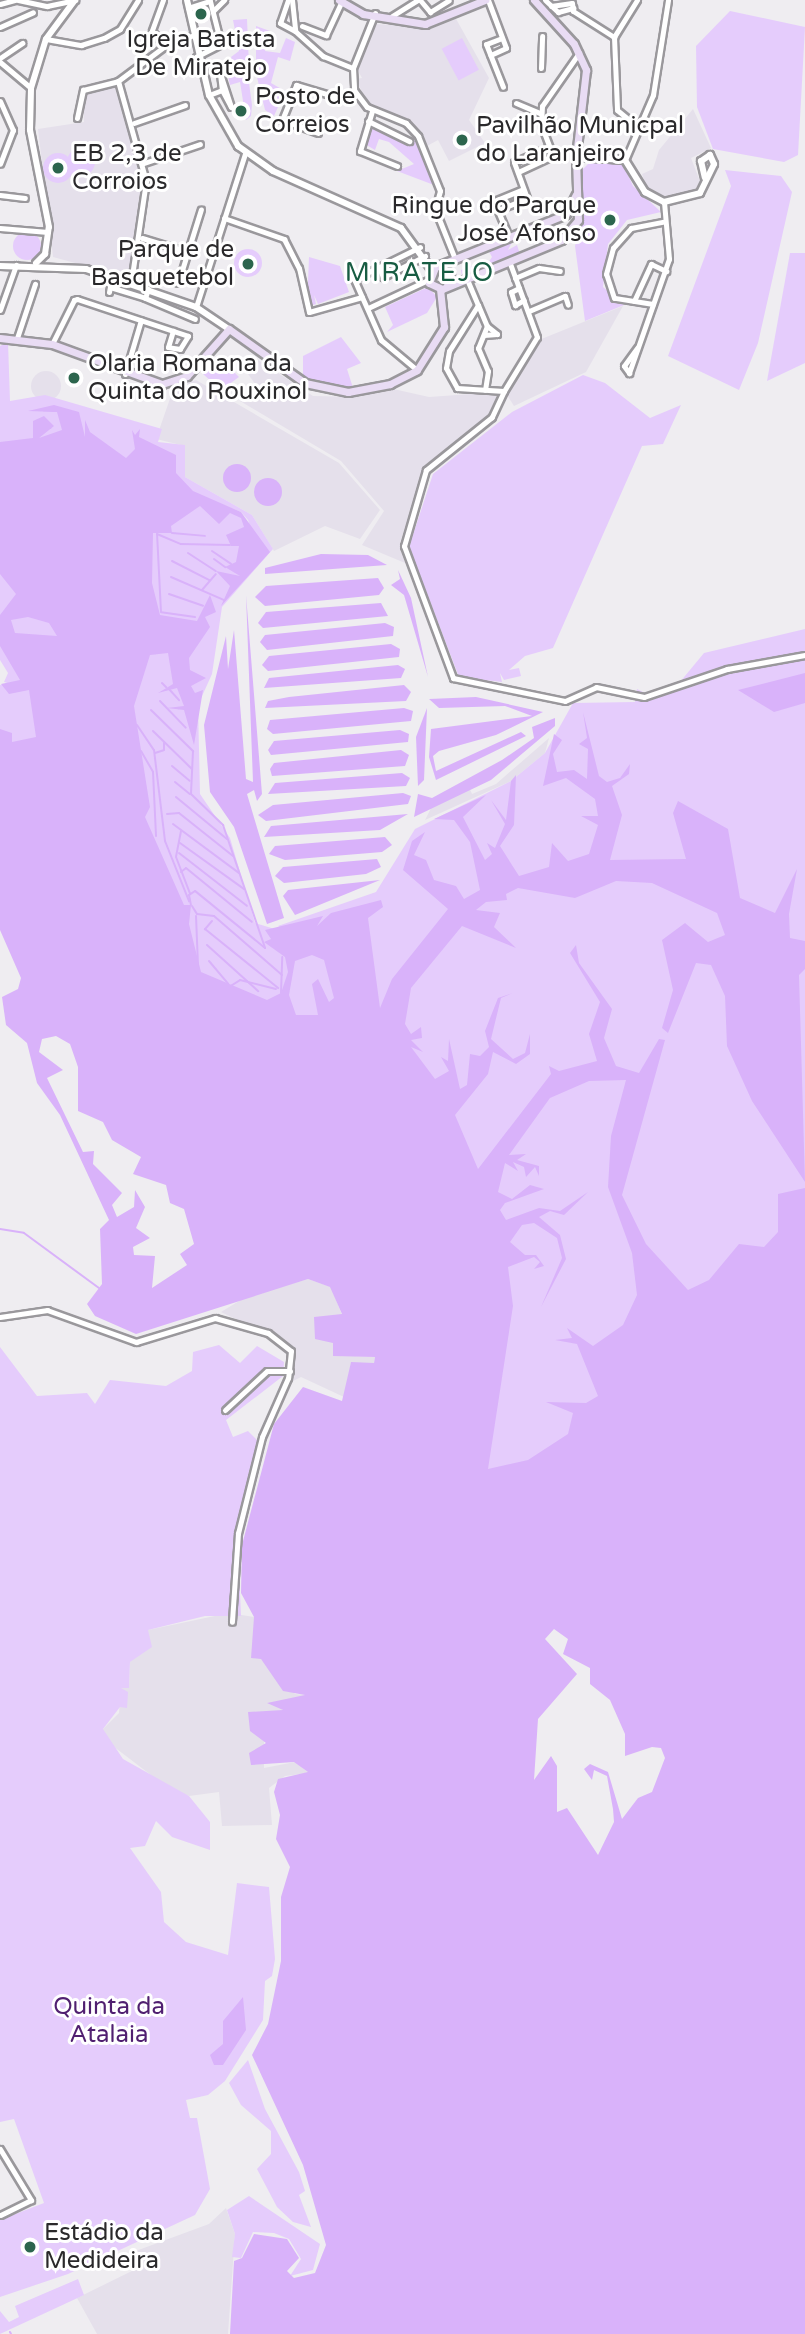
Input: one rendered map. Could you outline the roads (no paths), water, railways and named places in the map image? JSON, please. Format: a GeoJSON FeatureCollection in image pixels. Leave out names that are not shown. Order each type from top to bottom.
{"type":"FeatureCollection","features":[{"type":"Feature","properties":{"kind":"main road"},"geometry":{"type":"LineString","coordinates":[[342,0],[374,15],[425,24],[473,2]]}},
{"type":"Feature","properties":{"kind":"main road"},"geometry":{"type":"LineString","coordinates":[[374,15],[431,19],[473,2],[486,0]]}},
{"type":"Feature","properties":{"kind":"main road"},"geometry":{"type":"LineString","coordinates":[[534,0],[579,52],[588,86],[576,157],[578,220],[566,237],[509,261],[443,287],[428,280],[431,269],[557,219],[570,211],[576,194]]}},
{"type":"Feature","properties":{"kind":"main road"},"geometry":{"type":"LineString","coordinates":[[557,219],[569,225],[566,237]]}},
{"type":"Feature","properties":{"kind":"main road"},"geometry":{"type":"LineString","coordinates":[[0,338],[52,344],[156,384],[187,376],[229,329],[288,374],[323,390],[368,389],[416,370],[444,327],[443,287],[450,274],[440,266]]}},
{"type":"Feature","properties":{"kind":"street"},"geometry":{"type":"LineString","coordinates":[[0,5],[17,0],[47,6],[75,0]]}},
{"type":"Feature","properties":{"kind":"street"},"geometry":{"type":"LineString","coordinates":[[36,263],[46,248],[48,232],[30,130],[31,88],[46,39],[75,0]]}},
{"type":"Feature","properties":{"kind":"street"},"geometry":{"type":"LineString","coordinates":[[46,39],[81,45],[104,38],[120,29],[138,0]]}},
{"type":"Feature","properties":{"kind":"street"},"geometry":{"type":"LineString","coordinates":[[163,0],[152,31],[165,46]]}},
{"type":"Feature","properties":{"kind":"street"},"geometry":{"type":"LineString","coordinates":[[187,0],[196,58],[209,95],[245,153],[401,228],[420,247],[431,269]]}},
{"type":"Feature","properties":{"kind":"street"},"geometry":{"type":"LineString","coordinates":[[213,11],[224,0]]}},
{"type":"Feature","properties":{"kind":"street"},"geometry":{"type":"LineString","coordinates":[[290,0],[295,32]]}},
{"type":"Feature","properties":{"kind":"street"},"geometry":{"type":"LineString","coordinates":[[290,0],[280,23],[323,56],[354,68]]}},
{"type":"Feature","properties":{"kind":"street"},"geometry":{"type":"LineString","coordinates":[[302,26],[326,35],[342,0]]}},
{"type":"Feature","properties":{"kind":"street"},"geometry":{"type":"LineString","coordinates":[[392,16],[419,0],[430,12],[449,0]]}},
{"type":"Feature","properties":{"kind":"street"},"geometry":{"type":"LineString","coordinates":[[486,0],[506,48],[490,55]]}},
{"type":"Feature","properties":{"kind":"street"},"geometry":{"type":"LineString","coordinates":[[545,0],[558,12],[573,8],[614,37]]}},
{"type":"Feature","properties":{"kind":"street"},"geometry":{"type":"LineString","coordinates":[[638,0],[614,37],[617,110],[638,126]]}},
{"type":"Feature","properties":{"kind":"street"},"geometry":{"type":"LineString","coordinates":[[625,160],[653,95],[668,0]]}},
{"type":"Feature","properties":{"kind":"street"},"geometry":{"type":"LineString","coordinates":[[188,8],[212,1],[221,44],[196,58]]}},
{"type":"Feature","properties":{"kind":"street"},"geometry":{"type":"LineString","coordinates":[[0,27],[33,12]]}},
{"type":"Feature","properties":{"kind":"street"},"geometry":{"type":"LineString","coordinates":[[374,15],[354,68],[354,90],[372,111],[414,129],[440,191],[435,209],[455,259]]}},
{"type":"Feature","properties":{"kind":"street"},"geometry":{"type":"LineString","coordinates":[[77,118],[83,90],[118,81],[165,46],[191,36]]}},
{"type":"Feature","properties":{"kind":"street"},"geometry":{"type":"LineString","coordinates":[[541,68],[542,36]]}},
{"type":"Feature","properties":{"kind":"street"},"geometry":{"type":"LineString","coordinates":[[502,38],[486,44],[503,87]]}},
{"type":"Feature","properties":{"kind":"street"},"geometry":{"type":"LineString","coordinates":[[22,43],[0,60],[31,88]]}},
{"type":"Feature","properties":{"kind":"street"},"geometry":{"type":"LineString","coordinates":[[517,172],[553,156],[540,113],[579,52]]}},
{"type":"Feature","properties":{"kind":"street"},"geometry":{"type":"LineString","coordinates":[[220,74],[231,107],[228,108],[222,90],[220,74]]}},
{"type":"Feature","properties":{"kind":"street"},"geometry":{"type":"LineString","coordinates":[[118,81],[134,123],[144,163],[142,238],[131,282]]}},
{"type":"Feature","properties":{"kind":"street"},"geometry":{"type":"LineString","coordinates":[[318,134],[282,120],[296,85],[344,99],[354,90]]}},
{"type":"Feature","properties":{"kind":"street"},"geometry":{"type":"LineString","coordinates":[[209,95],[222,90]]}},
{"type":"Feature","properties":{"kind":"street"},"geometry":{"type":"LineString","coordinates":[[0,100],[13,130],[0,164]]}},
{"type":"Feature","properties":{"kind":"street"},"geometry":{"type":"LineString","coordinates":[[516,103],[540,113]]}},
{"type":"Feature","properties":{"kind":"street"},"geometry":{"type":"LineString","coordinates":[[134,123],[185,105]]}},
{"type":"Feature","properties":{"kind":"street"},"geometry":{"type":"LineString","coordinates":[[372,111],[360,151],[397,166]]}},
{"type":"Feature","properties":{"kind":"street"},"geometry":{"type":"LineString","coordinates":[[368,121],[409,141]]}},
{"type":"Feature","properties":{"kind":"street"},"geometry":{"type":"LineString","coordinates":[[13,130],[30,130]]}},
{"type":"Feature","properties":{"kind":"street"},"geometry":{"type":"LineString","coordinates":[[144,163],[200,144]]}},
{"type":"Feature","properties":{"kind":"street"},"geometry":{"type":"LineString","coordinates":[[509,238],[498,210],[527,198],[514,162],[549,147]]}},
{"type":"Feature","properties":{"kind":"street"},"geometry":{"type":"LineString","coordinates":[[196,307],[245,153]]}},
{"type":"Feature","properties":{"kind":"street"},"geometry":{"type":"LineString","coordinates":[[576,157],[625,160]]}},
{"type":"Feature","properties":{"kind":"street"},"geometry":{"type":"LineString","coordinates":[[625,160],[645,192],[664,202],[696,196],[705,178]]}},
{"type":"Feature","properties":{"kind":"street"},"geometry":{"type":"LineString","coordinates":[[0,195],[25,198]]}},
{"type":"Feature","properties":{"kind":"street"},"geometry":{"type":"LineString","coordinates":[[637,348],[666,271],[669,245],[662,222],[664,202]]}},
{"type":"Feature","properties":{"kind":"street"},"geometry":{"type":"LineString","coordinates":[[178,283],[201,209]]}},
{"type":"Feature","properties":{"kind":"street"},"geometry":{"type":"LineString","coordinates":[[224,218],[284,239],[309,312],[362,297]]}},
{"type":"Feature","properties":{"kind":"street"},"geometry":{"type":"LineString","coordinates":[[653,304],[609,293],[608,260],[631,228],[662,222]]}},
{"type":"Feature","properties":{"kind":"street"},"geometry":{"type":"LineString","coordinates":[[0,228],[48,232]]}},
{"type":"Feature","properties":{"kind":"street"},"geometry":{"type":"LineString","coordinates":[[142,238],[188,252]]}},
{"type":"Feature","properties":{"kind":"street"},"geometry":{"type":"LineString","coordinates":[[416,370],[381,340],[354,279],[420,247]]}},
{"type":"Feature","properties":{"kind":"street"},"geometry":{"type":"LineString","coordinates":[[46,248],[56,265]]}},
{"type":"Feature","properties":{"kind":"street"},"geometry":{"type":"LineString","coordinates":[[379,267],[383,276],[425,256]]}},
{"type":"Feature","properties":{"kind":"street"},"geometry":{"type":"LineString","coordinates":[[509,261],[537,337],[504,391],[492,417],[426,470],[404,546],[453,678],[565,701],[596,687],[645,697],[727,669],[805,656]]}},
{"type":"Feature","properties":{"kind":"street"},"geometry":{"type":"LineString","coordinates":[[0,266],[36,263],[56,265],[131,282],[196,307],[229,329]]}},
{"type":"Feature","properties":{"kind":"street"},"geometry":{"type":"LineString","coordinates":[[0,310],[16,264]]}},
{"type":"Feature","properties":{"kind":"street"},"geometry":{"type":"LineString","coordinates":[[634,301],[651,264],[666,271]]}},
{"type":"Feature","properties":{"kind":"street"},"geometry":{"type":"LineString","coordinates":[[515,278],[539,268],[559,271]]}},
{"type":"Feature","properties":{"kind":"street"},"geometry":{"type":"LineString","coordinates":[[466,278],[487,326],[497,334],[484,335]]}},
{"type":"Feature","properties":{"kind":"street"},"geometry":{"type":"LineString","coordinates":[[368,308],[428,280]]}},
{"type":"Feature","properties":{"kind":"street"},"geometry":{"type":"LineString","coordinates":[[17,338],[35,284]]}},
{"type":"Feature","properties":{"kind":"street"},"geometry":{"type":"LineString","coordinates":[[109,292],[110,287],[195,319]]}},
{"type":"Feature","properties":{"kind":"street"},"geometry":{"type":"LineString","coordinates":[[519,288],[510,292],[515,304],[524,300]]}},
{"type":"Feature","properties":{"kind":"street"},"geometry":{"type":"LineString","coordinates":[[145,298],[148,289]]}},
{"type":"Feature","properties":{"kind":"street"},"geometry":{"type":"LineString","coordinates":[[547,294],[550,302]]}},
{"type":"Feature","properties":{"kind":"street"},"geometry":{"type":"LineString","coordinates":[[529,311],[565,296],[568,305]]}},
{"type":"Feature","properties":{"kind":"street"},"geometry":{"type":"LineString","coordinates":[[52,344],[74,300],[173,331]]}},
{"type":"Feature","properties":{"kind":"street"},"geometry":{"type":"LineString","coordinates":[[478,305],[445,362],[452,384],[504,391]]}},
{"type":"Feature","properties":{"kind":"street"},"geometry":{"type":"LineString","coordinates":[[540,307],[544,316]]}},
{"type":"Feature","properties":{"kind":"street"},"geometry":{"type":"LineString","coordinates":[[125,374],[141,320]]}},
{"type":"Feature","properties":{"kind":"street"},"geometry":{"type":"LineString","coordinates":[[485,390],[488,371],[478,348],[487,326]]}},
{"type":"Feature","properties":{"kind":"street"},"geometry":{"type":"LineString","coordinates":[[0,1317],[47,1310],[136,1342],[215,1318],[284,1342],[291,1351],[290,1371],[262,1437],[238,1533],[232,1622]]}},
{"type":"Feature","properties":{"kind":"street"},"geometry":{"type":"LineString","coordinates":[[225,1410],[267,1371],[290,1371]]}},
{"type":"Feature","properties":{"kind":"street"},"geometry":{"type":"LineString","coordinates":[[0,2149],[31,2200],[0,2215]]}},
{"type":"Feature","properties":{"kind":"waterway"},"geometry":{"type":"LineString","coordinates":[[172,533],[205,536]]}},
{"type":"Feature","properties":{"kind":"waterway"},"geometry":{"type":"LineString","coordinates":[[195,617],[161,612],[157,534],[181,544],[230,545]]}},
{"type":"Feature","properties":{"kind":"waterway"},"geometry":{"type":"LineString","coordinates":[[212,551],[231,564]]}},
{"type":"Feature","properties":{"kind":"waterway"},"geometry":{"type":"LineString","coordinates":[[188,553],[216,571]]}},
{"type":"Feature","properties":{"kind":"waterway"},"geometry":{"type":"LineString","coordinates":[[214,559],[225,567]]}},
{"type":"Feature","properties":{"kind":"waterway"},"geometry":{"type":"LineString","coordinates":[[172,561],[209,580]]}},
{"type":"Feature","properties":{"kind":"waterway"},"geometry":{"type":"LineString","coordinates":[[202,590],[216,574]]}},
{"type":"Feature","properties":{"kind":"waterway"},"geometry":{"type":"LineString","coordinates":[[171,577],[224,600]]}},
{"type":"Feature","properties":{"kind":"waterway"},"geometry":{"type":"LineString","coordinates":[[169,594],[203,606]]}},
{"type":"Feature","properties":{"kind":"waterway"},"geometry":{"type":"LineString","coordinates":[[162,683],[166,687]]}},
{"type":"Feature","properties":{"kind":"waterway"},"geometry":{"type":"LineString","coordinates":[[169,689],[179,700]]}},
{"type":"Feature","properties":{"kind":"waterway"},"geometry":{"type":"LineString","coordinates":[[160,701],[186,728]]}},
{"type":"Feature","properties":{"kind":"waterway"},"geometry":{"type":"LineString","coordinates":[[151,710],[193,751],[191,794],[223,825],[265,948],[195,891],[189,895],[191,905]]}},
{"type":"Feature","properties":{"kind":"waterway"},"geometry":{"type":"LineString","coordinates":[[137,725],[154,750],[165,841],[189,901]]}},
{"type":"Feature","properties":{"kind":"waterway"},"geometry":{"type":"LineString","coordinates":[[153,731],[192,769]]}},
{"type":"Feature","properties":{"kind":"waterway"},"geometry":{"type":"LineString","coordinates":[[155,753],[164,750],[164,743]]}},
{"type":"Feature","properties":{"kind":"waterway"},"geometry":{"type":"LineString","coordinates":[[141,751],[153,772],[156,836]]}},
{"type":"Feature","properties":{"kind":"waterway"},"geometry":{"type":"LineString","coordinates":[[172,766],[190,781]]}},
{"type":"Feature","properties":{"kind":"waterway"},"geometry":{"type":"LineString","coordinates":[[175,782],[190,794]]}},
{"type":"Feature","properties":{"kind":"waterway"},"geometry":{"type":"LineString","coordinates":[[176,797],[227,839]]}},
{"type":"Feature","properties":{"kind":"waterway"},"geometry":{"type":"LineString","coordinates":[[167,814],[179,813],[233,856]]}},
{"type":"Feature","properties":{"kind":"waterway"},"geometry":{"type":"LineString","coordinates":[[173,824],[239,873]]}},
{"type":"Feature","properties":{"kind":"waterway"},"geometry":{"type":"LineString","coordinates":[[181,831],[176,857],[190,893]]}},
{"type":"Feature","properties":{"kind":"waterway"},"geometry":{"type":"LineString","coordinates":[[180,843],[244,889]]}},
{"type":"Feature","properties":{"kind":"waterway"},"geometry":{"type":"LineString","coordinates":[[179,853],[247,906]]}},
{"type":"Feature","properties":{"kind":"waterway"},"geometry":{"type":"LineString","coordinates":[[181,872],[186,868],[252,922]]}},
{"type":"Feature","properties":{"kind":"waterway"},"geometry":{"type":"LineString","coordinates":[[192,906],[197,914],[214,916],[282,975]]}},
{"type":"Feature","properties":{"kind":"waterway"},"geometry":{"type":"LineString","coordinates":[[196,916],[198,966]]}},
{"type":"Feature","properties":{"kind":"waterway"},"geometry":{"type":"LineString","coordinates":[[212,921],[205,929],[278,988]]}},
{"type":"Feature","properties":{"kind":"waterway"},"geometry":{"type":"LineString","coordinates":[[207,945],[258,991]]}},
{"type":"Feature","properties":{"kind":"waterway"},"geometry":{"type":"LineString","coordinates":[[281,993],[282,957]]}},
{"type":"Feature","properties":{"kind":"waterway"},"geometry":{"type":"LineString","coordinates":[[209,961],[228,984]]}},
{"type":"Feature","properties":{"kind":"waterway"},"geometry":{"type":"LineString","coordinates":[[229,987],[240,980],[276,989]]}},
{"type":"Feature","properties":{"kind":"waterway"},"geometry":{"type":"LineString","coordinates":[[0,1229],[24,1233],[99,1288]]}},
{"type":"Feature","properties":{"kind":"place","name":"Igreja Batista De Miratejo"},"geometry":{"type":"Point","coordinates":[201,14]}},
{"type":"Feature","properties":{"kind":"place","name":"Posto de Correios"},"geometry":{"type":"Point","coordinates":[241,111]}},
{"type":"Feature","properties":{"kind":"place","name":"Pavilhão Municpal do Laranjeiro"},"geometry":{"type":"Point","coordinates":[462,140]}},
{"type":"Feature","properties":{"kind":"place","name":"EB 2,3 de Corroios"},"geometry":{"type":"Point","coordinates":[58,168]}},
{"type":"Feature","properties":{"kind":"place","name":"Ringue do Parque José Afonso"},"geometry":{"type":"Point","coordinates":[610,220]}},
{"type":"Feature","properties":{"kind":"place","name":"Parque de Basquetebol"},"geometry":{"type":"Point","coordinates":[248,264]}},
{"type":"Feature","properties":{"kind":"place","name":"Olaria Romana da Quinta do Rouxinol"},"geometry":{"type":"Point","coordinates":[74,378]}},
{"type":"Feature","properties":{"kind":"place","name":"Estádio da Medideira"},"geometry":{"type":"Point","coordinates":[30,2247]}},
{"type":"Feature","properties":{"kind":"district","name":"MIRATEJO"},"geometry":{"type":"Point","coordinates":[420,273]}},
{"type":"Feature","properties":{"kind":"park label","name":"Quinta da Atalaia"},"geometry":{"type":"Point","coordinates":[109,2021]}}]}
